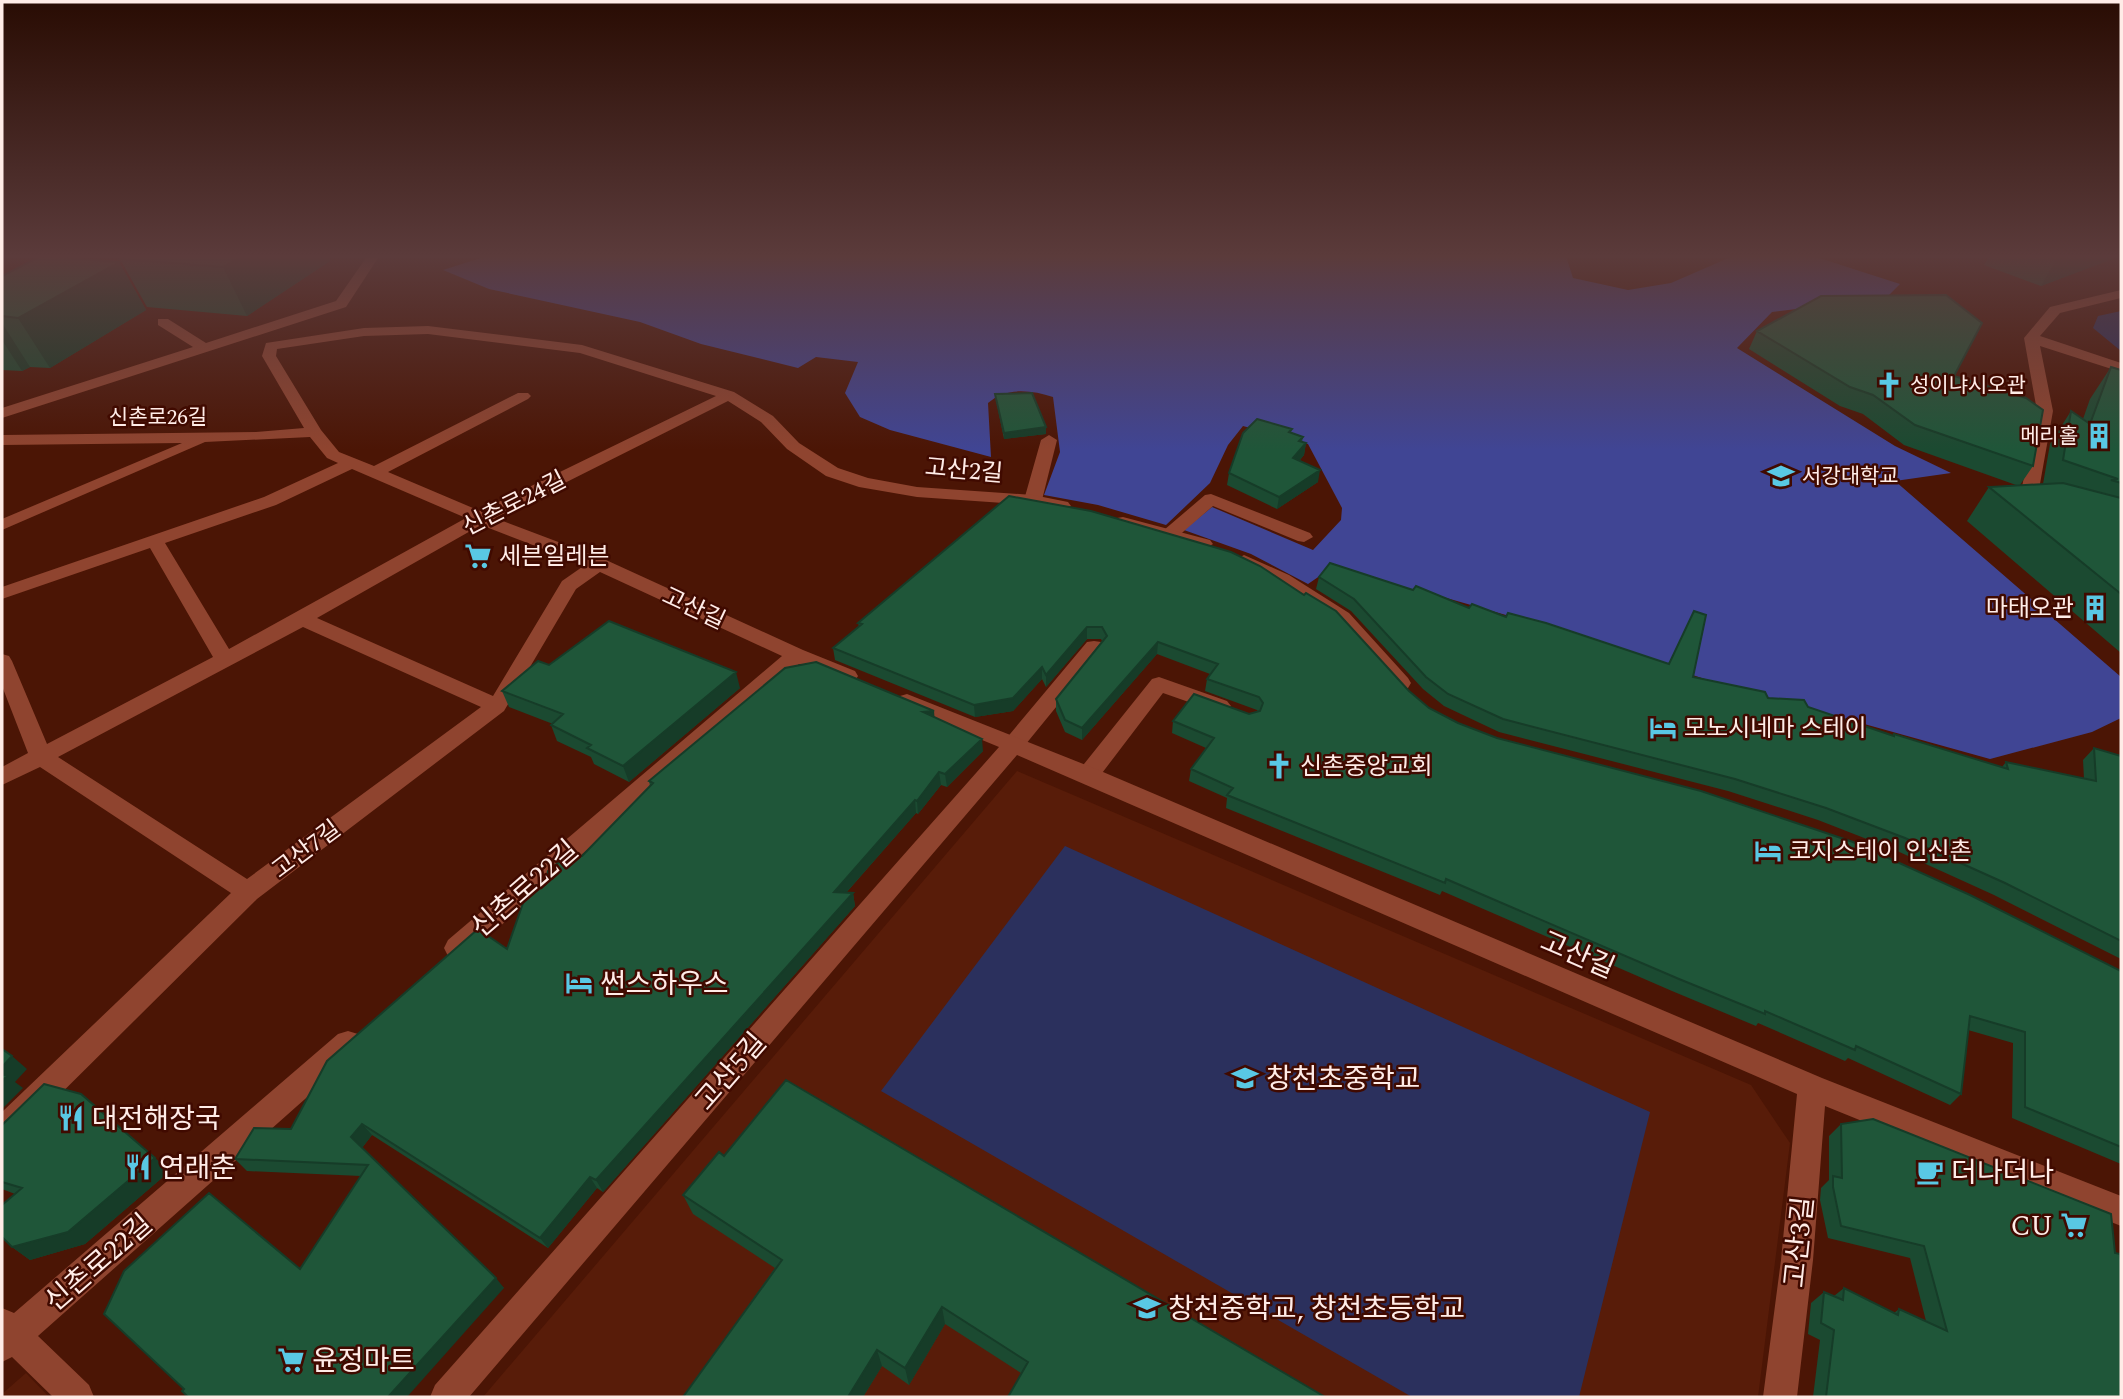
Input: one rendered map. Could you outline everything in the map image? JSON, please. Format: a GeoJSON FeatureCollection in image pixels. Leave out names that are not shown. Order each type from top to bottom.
{"type":"FeatureCollection","features":[{"type":"Feature","properties":{"kind":"street"},"geometry":{"type":"LineString","coordinates":[[2,413],[290,320]]}},
{"type":"Feature","properties":{"kind":"street"},"geometry":{"type":"LineString","coordinates":[[2031,338],[2046,320]]}},
{"type":"Feature","properties":{"kind":"street"},"geometry":{"type":"LineString","coordinates":[[163,322],[204,348]]}},
{"type":"Feature","properties":{"kind":"street","name":"고산2길"},"geometry":{"type":"LineString","coordinates":[[271,346],[364,332],[428,330],[582,349],[729,395],[767,419],[793,446],[832,472],[865,483],[917,492],[1033,500],[1079,511]]}},
{"type":"Feature","properties":{"kind":"street"},"geometry":{"type":"LineString","coordinates":[[2031,338],[2121,368]]}},
{"type":"Feature","properties":{"kind":"street"},"geometry":{"type":"LineString","coordinates":[[2031,338],[2045,411],[2029,497],[2047,510],[2059,513]]}},
{"type":"Feature","properties":{"kind":"street","name":"고산길"},"geometry":{"type":"LineString","coordinates":[[271,346],[269,356],[314,432],[333,455],[481,518],[599,564],[796,655],[1088,775],[1812,1087],[2121,1211]]}},
{"type":"Feature","properties":{"kind":"street","name":"신촌로24길"},"geometry":{"type":"LineString","coordinates":[[2,776],[302,619],[481,518],[729,395]]}},
{"type":"Feature","properties":{"kind":"street"},"geometry":{"type":"LineString","coordinates":[[374,473],[523,396]]}},
{"type":"Feature","properties":{"kind":"street","name":"신촌로26길"},"geometry":{"type":"LineString","coordinates":[[2,440],[207,438],[314,432]]}},
{"type":"Feature","properties":{"kind":"street"},"geometry":{"type":"LineString","coordinates":[[2,525],[207,438]]}},
{"type":"Feature","properties":{"kind":"street"},"geometry":{"type":"LineString","coordinates":[[1033,500],[1049,440]]}},
{"type":"Feature","properties":{"kind":"street"},"geometry":{"type":"LineString","coordinates":[[2,593],[270,501],[351,463]]}},
{"type":"Feature","properties":{"kind":"street"},"geometry":{"type":"LineString","coordinates":[[1170,534],[1211,499],[1304,537]]}},
{"type":"Feature","properties":{"kind":"street"},"geometry":{"type":"LineString","coordinates":[[1102,516],[1226,552],[1282,579],[1342,617],[1414,696]]}},
{"type":"Feature","properties":{"kind":"street"},"geometry":{"type":"LineString","coordinates":[[156,542],[225,660]]}},
{"type":"Feature","properties":{"kind":"street","name":"고산7길"},"geometry":{"type":"LineString","coordinates":[[2,1132],[248,892],[497,706],[569,585],[599,564]]}},
{"type":"Feature","properties":{"kind":"street"},"geometry":{"type":"LineString","coordinates":[[302,619],[497,706]]}},
{"type":"Feature","properties":{"kind":"street"},"geometry":{"type":"LineString","coordinates":[[1013,745],[1094,647]]}},
{"type":"Feature","properties":{"kind":"street","name":"신촌로22길"},"geometry":{"type":"LineString","coordinates":[[435,967],[796,655]]}},
{"type":"Feature","properties":{"kind":"street"},"geometry":{"type":"LineString","coordinates":[[2,661],[41,757],[248,892]]}},
{"type":"Feature","properties":{"kind":"street"},"geometry":{"type":"LineString","coordinates":[[1088,775],[1159,684],[1236,712]]}},
{"type":"Feature","properties":{"kind":"street","name":"고산5길"},"geometry":{"type":"LineString","coordinates":[[447,1397],[1013,745]]}},
{"type":"Feature","properties":{"kind":"street","name":"신촌로22길"},"geometry":{"type":"LineString","coordinates":[[6,1335],[363,1030]]}},
{"type":"Feature","properties":{"kind":"street","name":"고산3길"},"geometry":{"type":"LineString","coordinates":[[1780,1397],[1797,1260],[1812,1087]]}},
{"type":"Feature","properties":{"kind":"street"},"geometry":{"type":"LineString","coordinates":[[6,1335],[76,1397]]}},
{"type":"Feature","properties":{"kind":"shaded area"},"geometry":{"type":"Polygon","coordinates":[[[632,320],[1764,320],[1737,348],[1895,446],[1951,473],[1895,481],[2121,677],[2121,718],[2092,732],[1990,759],[1720,684],[1534,623],[1443,597],[1327,571],[1308,584],[1251,554],[1184,530],[1212,507],[1313,550],[1341,520],[1342,508],[1308,444],[1243,426],[1228,445],[1210,483],[1166,525],[1098,505],[1044,495],[1060,452],[1053,397],[1019,391],[1003,394],[988,403],[991,457],[890,430],[860,417],[845,393],[858,362],[816,357],[798,368],[701,344],[632,320]]]}},
{"type":"Feature","properties":{"kind":"shaded area"},"geometry":{"type":"Polygon","coordinates":[[[2096,320],[2121,320],[2121,351],[2093,328],[2096,320]]]}},
{"type":"Feature","properties":{"kind":"shaded area","name":"창천초중학교"},"geometry":{"type":"Polygon","coordinates":[[[1017,771],[1751,1085],[1790,1143],[1758,1397],[483,1397],[1017,771]]]}},
{"type":"Feature","properties":{"kind":"shaded area"},"geometry":{"type":"Polygon","coordinates":[[[1065,846],[1650,1112],[1579,1397],[1412,1397],[881,1091],[1065,846]]]}},
{"type":"Feature","properties":{"kind":"shaded area"},"geometry":{"type":"Polygon","coordinates":[[[26,1373],[49,1397],[2,1397],[2,1394],[26,1373]]]}},
{"type":"Feature","properties":{"kind":"building","name":"성이냐시오관"},"geometry":{"type":"Polygon","coordinates":[[[1777,320],[1979,320],[1982,323],[1954,376],[2026,398],[2043,410],[2033,466],[1915,425],[1873,395],[1850,387],[1757,331],[1777,320]]]}},
{"type":"Feature","properties":{"kind":"building"},"geometry":{"type":"Polygon","coordinates":[[[2111,367],[2121,370],[2121,483],[2111,480],[2118,479],[2063,460],[2071,411],[2090,424],[2111,367]]]}},
{"type":"Feature","properties":{"kind":"building"},"geometry":{"type":"Polygon","coordinates":[[[1032,393],[1046,427],[1004,433],[995,394],[1032,393]]]}},
{"type":"Feature","properties":{"kind":"building"},"geometry":{"type":"Polygon","coordinates":[[[1257,419],[1292,429],[1289,432],[1303,437],[1299,441],[1306,443],[1293,458],[1320,470],[1279,497],[1229,473],[1243,433],[1257,419]]]}},
{"type":"Feature","properties":{"kind":"building"},"geometry":{"type":"Polygon","coordinates":[[[2063,483],[2121,498],[2121,594],[1989,487],[2063,483]]]}},
{"type":"Feature","properties":{"kind":"building"},"geometry":{"type":"Polygon","coordinates":[[[1009,496],[1091,511],[1231,552],[1336,611],[1409,691],[1429,708],[1458,723],[1497,738],[1701,791],[1853,842],[1970,895],[2121,971],[2121,1147],[2025,1107],[2025,1032],[1970,1016],[1961,1094],[1856,1046],[1855,1050],[1765,1011],[1765,1014],[1679,979],[1446,879],[1445,883],[1227,795],[1233,788],[1191,769],[1214,738],[1173,721],[1194,694],[1249,714],[1260,711],[1263,703],[1259,697],[1207,679],[1218,664],[1158,642],[1082,728],[1065,720],[1056,699],[1107,636],[1102,627],[1087,627],[1046,675],[1042,667],[1013,698],[974,705],[833,648],[862,624],[858,623],[1009,496]]]}},
{"type":"Feature","properties":{"kind":"building"},"geometry":{"type":"Polygon","coordinates":[[[1330,563],[1413,590],[1416,586],[1469,608],[1472,604],[1506,617],[1508,613],[1546,623],[1669,664],[1694,611],[1706,615],[1693,677],[1765,692],[1768,698],[1804,700],[1808,707],[1894,736],[2008,769],[2006,762],[2096,781],[2094,748],[2121,756],[2121,941],[2005,883],[1905,838],[1826,808],[1735,779],[1503,719],[1448,694],[1426,677],[1354,599],[1319,577],[1330,563]]]}},
{"type":"Feature","properties":{"kind":"building"},"geometry":{"type":"Polygon","coordinates":[[[609,621],[736,672],[623,766],[587,748],[591,745],[551,725],[563,714],[502,691],[538,661],[549,665],[609,621]]]}},
{"type":"Feature","properties":{"kind":"building"},"geometry":{"type":"Polygon","coordinates":[[[816,662],[934,711],[923,712],[982,739],[945,774],[939,772],[917,801],[915,800],[834,892],[853,893],[596,1180],[590,1177],[540,1238],[362,1124],[351,1137],[496,1278],[388,1397],[188,1397],[182,1391],[184,1389],[104,1314],[124,1271],[209,1193],[300,1269],[368,1165],[235,1159],[254,1128],[291,1129],[327,1061],[478,929],[507,949],[529,886],[545,885],[548,871],[565,857],[582,856],[653,783],[649,781],[785,668],[816,662]]]}},
{"type":"Feature","properties":{"kind":"building"},"geometry":{"type":"Polygon","coordinates":[[[2,1049],[12,1056],[2,1067],[2,1049]]]}},
{"type":"Feature","properties":{"kind":"building"},"geometry":{"type":"Polygon","coordinates":[[[786,1080],[1325,1397],[1008,1397],[1028,1362],[942,1307],[905,1368],[877,1350],[848,1397],[683,1397],[782,1260],[683,1195],[719,1152],[724,1156],[786,1080]]]}},
{"type":"Feature","properties":{"kind":"building"},"geometry":{"type":"Polygon","coordinates":[[[44,1084],[81,1094],[155,1158],[68,1232],[12,1247],[2,1237],[2,1205],[22,1188],[2,1182],[2,1125],[44,1084]]]}},
{"type":"Feature","properties":{"kind":"building"},"geometry":{"type":"Polygon","coordinates":[[[1873,1119],[2111,1214],[2115,1253],[2120,1254],[2121,1259],[2121,1397],[1826,1397],[1834,1330],[1821,1323],[1824,1292],[1843,1300],[1844,1288],[1898,1315],[1899,1309],[1947,1331],[1924,1246],[1841,1226],[1833,1176],[1842,1178],[1841,1124],[1873,1119]]]}},
{"type":"Feature","properties":{"kind":"place","name":"성이냐시오관"},"geometry":{"type":"Point","coordinates":[1889,385]}},
{"type":"Feature","properties":{"kind":"place","name":"메리홀"},"geometry":{"type":"Point","coordinates":[2099,436]}},
{"type":"Feature","properties":{"kind":"place","name":"서강대학교"},"geometry":{"type":"Point","coordinates":[1781,476]}},
{"type":"Feature","properties":{"kind":"place","name":"세븐일레븐"},"geometry":{"type":"Point","coordinates":[478,556]}},
{"type":"Feature","properties":{"kind":"place","name":"마태오관"},"geometry":{"type":"Point","coordinates":[2095,608]}},
{"type":"Feature","properties":{"kind":"place","name":"모노시네마 스테이"},"geometry":{"type":"Point","coordinates":[1663,728]}},
{"type":"Feature","properties":{"kind":"place","name":"신촌중앙교회"},"geometry":{"type":"Point","coordinates":[1279,766]}},
{"type":"Feature","properties":{"kind":"place","name":"코지스테이 인신촌"},"geometry":{"type":"Point","coordinates":[1768,851]}},
{"type":"Feature","properties":{"kind":"place","name":"썬스하우스"},"geometry":{"type":"Point","coordinates":[579,983]}},
{"type":"Feature","properties":{"kind":"place","name":"창천초중학교"},"geometry":{"type":"Point","coordinates":[1245,1078]}},
{"type":"Feature","properties":{"kind":"place","name":"대전해장국"},"geometry":{"type":"Point","coordinates":[71,1118]}},
{"type":"Feature","properties":{"kind":"place","name":"연래춘"},"geometry":{"type":"Point","coordinates":[138,1167]}},
{"type":"Feature","properties":{"kind":"place","name":"더나더나"},"geometry":{"type":"Point","coordinates":[1930,1172]}},
{"type":"Feature","properties":{"kind":"place","name":"CU"},"geometry":{"type":"Point","coordinates":[2074,1225]}},
{"type":"Feature","properties":{"kind":"place","name":"창천중학교, 창천초등학교"},"geometry":{"type":"Point","coordinates":[1147,1308]}},
{"type":"Feature","properties":{"kind":"place","name":"윤정마트"},"geometry":{"type":"Point","coordinates":[291,1360]}}]}
